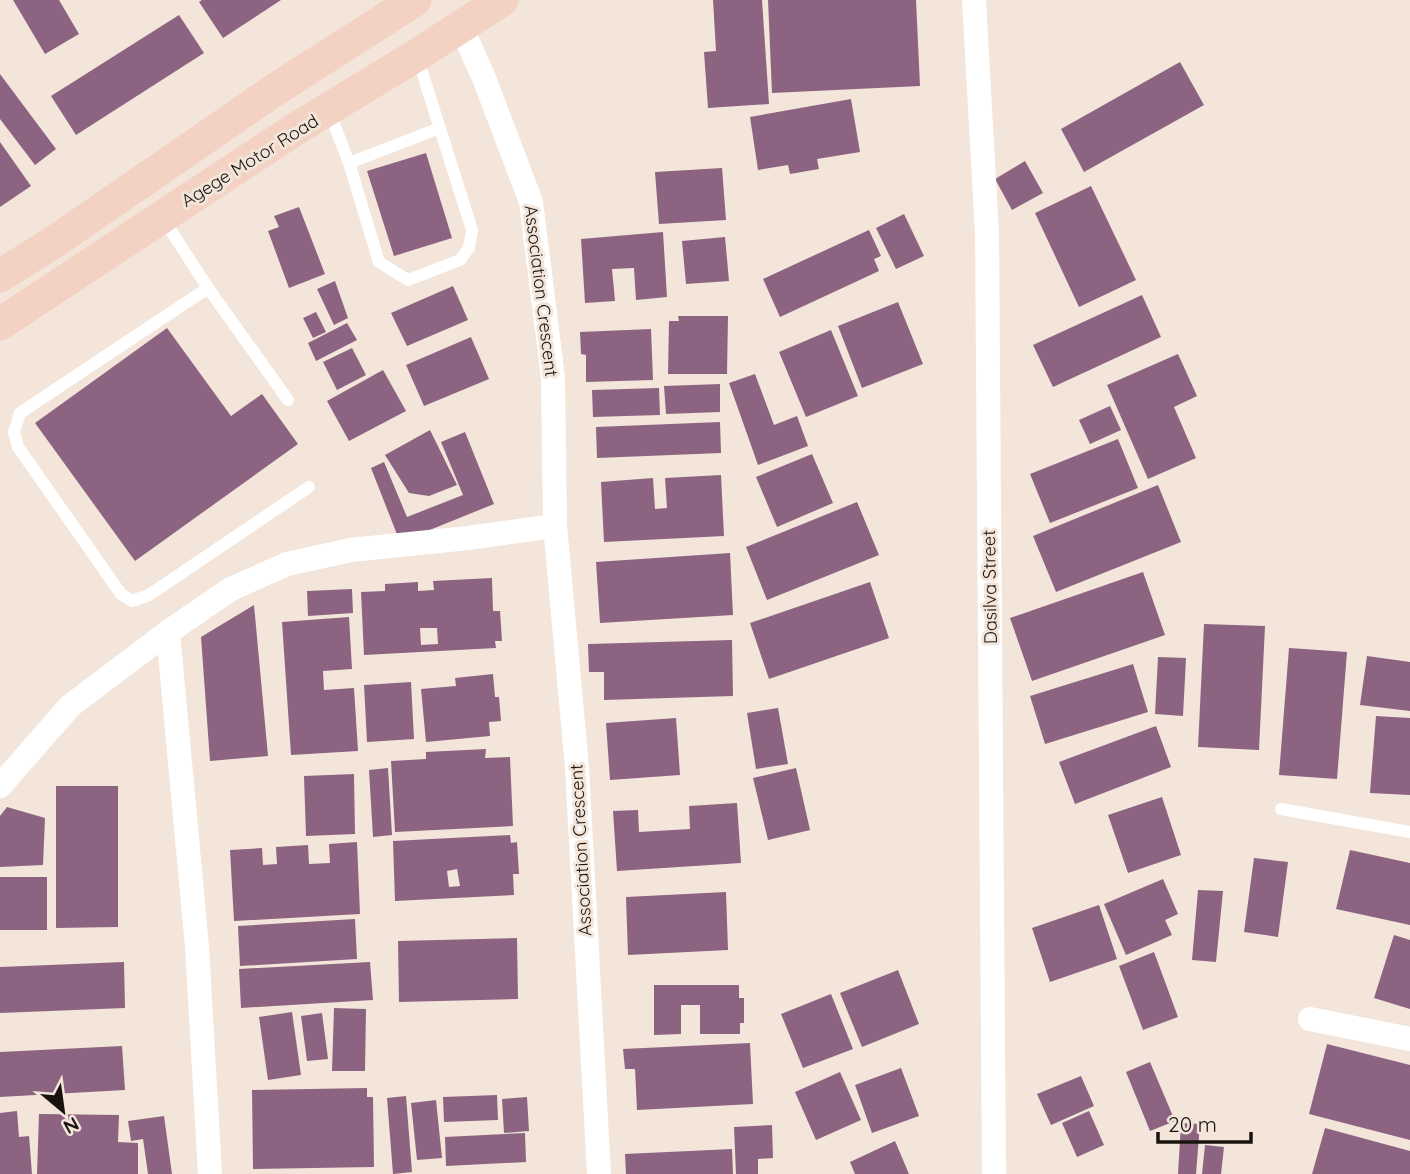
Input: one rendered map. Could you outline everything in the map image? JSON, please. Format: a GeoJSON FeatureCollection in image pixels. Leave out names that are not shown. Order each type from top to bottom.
{"type":"FeatureCollection","features":[{"type":"Feature","properties":{"kind":"main road"},"geometry":{"type":"LineString","coordinates":[[0,276],[274,91],[415,0]]}},
{"type":"Feature","properties":{"kind":"main road","name":"Agege Motor Road"},"geometry":{"type":"LineString","coordinates":[[0,324],[298,128],[502,0]]}},
{"type":"Feature","properties":{"kind":"main road"},"geometry":{"type":"LineString","coordinates":[[274,91],[298,128]]}},
{"type":"Feature","properties":{"kind":"street","name":"Dasilva Street"},"geometry":{"type":"LineString","coordinates":[[974,0],[987,233],[995,1174]]}},
{"type":"Feature","properties":{"kind":"street","name":"Association Crescent"},"geometry":{"type":"LineString","coordinates":[[461,27],[484,78],[531,202],[553,377],[555,526],[577,768],[599,1174]]}},
{"type":"Feature","properties":{"kind":"street"},"geometry":{"type":"LineString","coordinates":[[0,786],[70,706],[168,632],[231,589],[287,564],[351,550],[555,526]]}},
{"type":"Feature","properties":{"kind":"street"},"geometry":{"type":"LineString","coordinates":[[168,632],[197,947],[210,1174]]}},
{"type":"Feature","properties":{"kind":"street"},"geometry":{"type":"LineString","coordinates":[[1310,1019],[1410,1039]]}},
{"type":"Feature","properties":{"kind":"lane"},"geometry":{"type":"LineString","coordinates":[[329,111],[349,163],[379,262],[408,280],[460,260],[469,248],[472,230],[417,55]]}},
{"type":"Feature","properties":{"kind":"lane"},"geometry":{"type":"LineString","coordinates":[[349,163],[440,128]]}},
{"type":"Feature","properties":{"kind":"lane"},"geometry":{"type":"LineString","coordinates":[[162,217],[208,288],[288,400]]}},
{"type":"Feature","properties":{"kind":"lane"},"geometry":{"type":"LineString","coordinates":[[208,288],[20,413],[14,432],[18,447],[121,594],[132,601],[149,594],[309,487]]}},
{"type":"Feature","properties":{"kind":"lane"},"geometry":{"type":"LineString","coordinates":[[1282,808],[1410,832]]}},
{"type":"Feature","properties":{"kind":"building"},"geometry":{"type":"Polygon","coordinates":[[[13,0],[59,0],[79,34],[45,54],[13,0]]]}},
{"type":"Feature","properties":{"kind":"building"},"geometry":{"type":"Polygon","coordinates":[[[281,0],[223,38],[199,2],[281,0]]]}},
{"type":"Feature","properties":{"kind":"building"},"geometry":{"type":"Polygon","coordinates":[[[713,0],[762,0],[769,104],[708,108],[704,52],[716,51],[713,0]]]}},
{"type":"Feature","properties":{"kind":"building"},"geometry":{"type":"Polygon","coordinates":[[[768,0],[916,0],[920,86],[772,93],[768,0]]]}},
{"type":"Feature","properties":{"kind":"building"},"geometry":{"type":"Polygon","coordinates":[[[179,15],[204,53],[76,135],[51,96],[179,15]]]}},
{"type":"Feature","properties":{"kind":"building"},"geometry":{"type":"Polygon","coordinates":[[[1180,62],[1204,105],[1084,172],[1061,129],[1180,62]]]}},
{"type":"Feature","properties":{"kind":"building"},"geometry":{"type":"Polygon","coordinates":[[[0,74],[56,149],[35,165],[0,119],[0,74]]]}},
{"type":"Feature","properties":{"kind":"building"},"geometry":{"type":"Polygon","coordinates":[[[851,99],[860,152],[817,159],[819,169],[790,174],[788,165],[758,170],[750,117],[851,99]]]}},
{"type":"Feature","properties":{"kind":"building"},"geometry":{"type":"Polygon","coordinates":[[[0,142],[31,186],[0,207],[0,142]]]}},
{"type":"Feature","properties":{"kind":"building"},"geometry":{"type":"Polygon","coordinates":[[[426,153],[452,238],[394,256],[367,171],[426,153]]]}},
{"type":"Feature","properties":{"kind":"building"},"geometry":{"type":"Polygon","coordinates":[[[1025,161],[1043,193],[1012,210],[995,179],[1025,161]]]}},
{"type":"Feature","properties":{"kind":"building"},"geometry":{"type":"Polygon","coordinates":[[[722,168],[726,220],[659,224],[655,172],[722,168]]]}},
{"type":"Feature","properties":{"kind":"building"},"geometry":{"type":"Polygon","coordinates":[[[1091,186],[1136,280],[1079,307],[1035,213],[1091,186]]]}},
{"type":"Feature","properties":{"kind":"building"},"geometry":{"type":"Polygon","coordinates":[[[299,207],[325,274],[289,288],[268,231],[279,227],[274,216],[299,207]]]}},
{"type":"Feature","properties":{"kind":"building"},"geometry":{"type":"Polygon","coordinates":[[[904,214],[924,256],[896,269],[876,228],[904,214]]]}},
{"type":"Feature","properties":{"kind":"building"},"geometry":{"type":"Polygon","coordinates":[[[869,230],[881,256],[874,259],[879,271],[780,317],[763,279],[869,230]]]}},
{"type":"Feature","properties":{"kind":"building"},"geometry":{"type":"Polygon","coordinates":[[[663,232],[667,297],[636,300],[634,268],[612,269],[615,301],[585,303],[581,239],[663,232]]]}},
{"type":"Feature","properties":{"kind":"building"},"geometry":{"type":"Polygon","coordinates":[[[725,237],[729,281],[686,284],[682,241],[725,237]]]}},
{"type":"Feature","properties":{"kind":"building"},"geometry":{"type":"Polygon","coordinates":[[[335,281],[348,318],[334,325],[317,289],[335,281]]]}},
{"type":"Feature","properties":{"kind":"building"},"geometry":{"type":"Polygon","coordinates":[[[453,286],[468,320],[407,346],[391,313],[453,286]]]}},
{"type":"Feature","properties":{"kind":"building"},"geometry":{"type":"Polygon","coordinates":[[[1142,295],[1161,337],[1053,387],[1033,345],[1142,295]]]}},
{"type":"Feature","properties":{"kind":"building"},"geometry":{"type":"Polygon","coordinates":[[[898,302],[923,364],[862,388],[838,326],[898,302]]]}},
{"type":"Feature","properties":{"kind":"building"},"geometry":{"type":"Polygon","coordinates":[[[316,312],[326,332],[313,338],[303,318],[316,312]]]}},
{"type":"Feature","properties":{"kind":"building"},"geometry":{"type":"Polygon","coordinates":[[[678,316],[728,316],[727,374],[668,374],[669,321],[679,321],[678,316]]]}},
{"type":"Feature","properties":{"kind":"building"},"geometry":{"type":"Polygon","coordinates":[[[347,323],[357,340],[316,361],[308,343],[347,323]]]}},
{"type":"Feature","properties":{"kind":"building"},"geometry":{"type":"Polygon","coordinates":[[[167,328],[231,416],[262,394],[298,444],[135,561],[35,423],[167,328]]]}},
{"type":"Feature","properties":{"kind":"building"},"geometry":{"type":"Polygon","coordinates":[[[651,329],[653,380],[586,382],[586,355],[581,354],[580,332],[651,329]]]}},
{"type":"Feature","properties":{"kind":"building"},"geometry":{"type":"Polygon","coordinates":[[[831,330],[858,396],[806,417],[779,352],[831,330]]]}},
{"type":"Feature","properties":{"kind":"building"},"geometry":{"type":"Polygon","coordinates":[[[471,337],[489,379],[424,406],[406,365],[471,337]]]}},
{"type":"Feature","properties":{"kind":"building"},"geometry":{"type":"Polygon","coordinates":[[[352,348],[366,375],[337,390],[323,362],[352,348]]]}},
{"type":"Feature","properties":{"kind":"building"},"geometry":{"type":"Polygon","coordinates":[[[1178,354],[1197,396],[1174,407],[1196,458],[1148,479],[1107,385],[1178,354]]]}},
{"type":"Feature","properties":{"kind":"building"},"geometry":{"type":"Polygon","coordinates":[[[383,370],[406,411],[349,441],[327,401],[383,370]]]}},
{"type":"Feature","properties":{"kind":"building"},"geometry":{"type":"Polygon","coordinates":[[[755,374],[774,425],[797,416],[808,446],[758,465],[729,383],[755,374]]]}},
{"type":"Feature","properties":{"kind":"building"},"geometry":{"type":"Polygon","coordinates":[[[720,384],[720,412],[666,414],[664,386],[720,384]]]}},
{"type":"Feature","properties":{"kind":"building"},"geometry":{"type":"Polygon","coordinates":[[[659,388],[660,415],[593,417],[592,390],[659,388]]]}},
{"type":"Feature","properties":{"kind":"building"},"geometry":{"type":"Polygon","coordinates":[[[1110,406],[1121,430],[1090,444],[1079,420],[1110,406]]]}},
{"type":"Feature","properties":{"kind":"building"},"geometry":{"type":"Polygon","coordinates":[[[720,422],[721,453],[597,458],[596,427],[720,422]]]}},
{"type":"Feature","properties":{"kind":"building"},"geometry":{"type":"Polygon","coordinates":[[[430,430],[457,485],[429,496],[409,493],[385,455],[430,430]]]}},
{"type":"Feature","properties":{"kind":"building"},"geometry":{"type":"Polygon","coordinates":[[[465,432],[494,504],[400,542],[371,468],[384,462],[407,517],[463,495],[441,442],[465,432]]]}},
{"type":"Feature","properties":{"kind":"building"},"geometry":{"type":"Polygon","coordinates":[[[1118,439],[1138,488],[1050,523],[1030,474],[1118,439]]]}},
{"type":"Feature","properties":{"kind":"building"},"geometry":{"type":"Polygon","coordinates":[[[812,454],[833,503],[777,527],[756,477],[812,454]]]}},
{"type":"Feature","properties":{"kind":"building"},"geometry":{"type":"Polygon","coordinates":[[[721,475],[724,536],[604,542],[601,482],[653,478],[655,509],[667,508],[665,478],[721,475]]]}},
{"type":"Feature","properties":{"kind":"building"},"geometry":{"type":"Polygon","coordinates":[[[1158,485],[1181,542],[1056,592],[1033,536],[1158,485]]]}},
{"type":"Feature","properties":{"kind":"building"},"geometry":{"type":"Polygon","coordinates":[[[857,502],[879,555],[767,600],[746,547],[857,502]]]}},
{"type":"Feature","properties":{"kind":"building"},"geometry":{"type":"Polygon","coordinates":[[[730,553],[733,615],[600,623],[596,562],[730,553]]]}},
{"type":"Feature","properties":{"kind":"building"},"geometry":{"type":"Polygon","coordinates":[[[1143,572],[1165,635],[1032,681],[1010,618],[1143,572]]]}},
{"type":"Feature","properties":{"kind":"building"},"geometry":{"type":"Polygon","coordinates":[[[492,578],[493,611],[500,611],[502,641],[495,641],[496,648],[364,655],[361,592],[385,591],[385,584],[418,582],[418,591],[434,590],[433,581],[492,578]],[[420,628],[421,645],[438,644],[437,628],[420,628]]]}},
{"type":"Feature","properties":{"kind":"building"},"geometry":{"type":"Polygon","coordinates":[[[870,582],[889,638],[769,679],[750,623],[870,582]]]}},
{"type":"Feature","properties":{"kind":"building"},"geometry":{"type":"Polygon","coordinates":[[[352,589],[353,613],[308,616],[307,591],[352,589]]]}},
{"type":"Feature","properties":{"kind":"building"},"geometry":{"type":"Polygon","coordinates":[[[254,605],[268,756],[210,761],[201,637],[254,605]]]}},
{"type":"Feature","properties":{"kind":"building"},"geometry":{"type":"Polygon","coordinates":[[[349,617],[352,669],[323,671],[324,690],[354,688],[358,751],[291,755],[282,622],[349,617]]]}},
{"type":"Feature","properties":{"kind":"building"},"geometry":{"type":"Polygon","coordinates":[[[1204,624],[1265,626],[1259,750],[1198,747],[1204,624]]]}},
{"type":"Feature","properties":{"kind":"building"},"geometry":{"type":"Polygon","coordinates":[[[732,640],[733,696],[604,700],[604,672],[589,672],[588,644],[732,640]]]}},
{"type":"Feature","properties":{"kind":"building"},"geometry":{"type":"Polygon","coordinates":[[[1289,648],[1347,652],[1337,779],[1279,775],[1289,648]]]}},
{"type":"Feature","properties":{"kind":"building"},"geometry":{"type":"Polygon","coordinates":[[[1367,656],[1410,662],[1410,711],[1360,705],[1367,656]]]}},
{"type":"Feature","properties":{"kind":"building"},"geometry":{"type":"Polygon","coordinates":[[[1158,657],[1186,658],[1183,716],[1155,714],[1158,657]]]}},
{"type":"Feature","properties":{"kind":"building"},"geometry":{"type":"Polygon","coordinates":[[[1133,664],[1148,712],[1045,744],[1030,696],[1133,664]]]}},
{"type":"Feature","properties":{"kind":"building"},"geometry":{"type":"Polygon","coordinates":[[[493,674],[501,721],[489,722],[490,736],[426,742],[421,689],[456,686],[455,678],[493,674]]]}},
{"type":"Feature","properties":{"kind":"building"},"geometry":{"type":"Polygon","coordinates":[[[411,682],[414,739],[367,742],[364,685],[411,682]]]}},
{"type":"Feature","properties":{"kind":"building"},"geometry":{"type":"Polygon","coordinates":[[[778,708],[788,764],[756,769],[747,713],[778,708]]]}},
{"type":"Feature","properties":{"kind":"building"},"geometry":{"type":"Polygon","coordinates":[[[1376,716],[1410,718],[1410,795],[1370,793],[1376,716]]]}},
{"type":"Feature","properties":{"kind":"building"},"geometry":{"type":"Polygon","coordinates":[[[676,718],[680,775],[610,780],[606,723],[676,718]]]}},
{"type":"Feature","properties":{"kind":"building"},"geometry":{"type":"Polygon","coordinates":[[[1156,726],[1171,767],[1075,804],[1059,762],[1156,726]]]}},
{"type":"Feature","properties":{"kind":"building"},"geometry":{"type":"Polygon","coordinates":[[[486,749],[485,758],[510,757],[513,826],[395,832],[391,761],[426,759],[426,752],[486,749]]]}},
{"type":"Feature","properties":{"kind":"building"},"geometry":{"type":"Polygon","coordinates":[[[388,768],[392,835],[373,837],[369,770],[388,768]]]}},
{"type":"Feature","properties":{"kind":"building"},"geometry":{"type":"Polygon","coordinates":[[[796,768],[810,830],[768,840],[753,778],[796,768]]]}},
{"type":"Feature","properties":{"kind":"building"},"geometry":{"type":"Polygon","coordinates":[[[354,774],[355,834],[306,836],[304,776],[354,774]]]}},
{"type":"Feature","properties":{"kind":"building"},"geometry":{"type":"Polygon","coordinates":[[[56,786],[118,786],[118,927],[56,928],[56,786]]]}},
{"type":"Feature","properties":{"kind":"building"},"geometry":{"type":"Polygon","coordinates":[[[1162,797],[1181,855],[1128,873],[1108,815],[1162,797]]]}},
{"type":"Feature","properties":{"kind":"building"},"geometry":{"type":"Polygon","coordinates":[[[737,803],[741,863],[617,871],[613,811],[638,810],[639,832],[690,829],[689,806],[737,803]]]}},
{"type":"Feature","properties":{"kind":"building"},"geometry":{"type":"Polygon","coordinates":[[[7,807],[45,818],[43,865],[0,867],[0,816],[7,807]]]}},
{"type":"Feature","properties":{"kind":"building"},"geometry":{"type":"Polygon","coordinates":[[[510,835],[511,843],[517,842],[519,874],[513,874],[514,895],[395,901],[393,841],[510,835]],[[457,869],[447,871],[449,887],[460,886],[457,869]]]}},
{"type":"Feature","properties":{"kind":"building"},"geometry":{"type":"Polygon","coordinates":[[[357,842],[360,914],[234,921],[230,850],[262,848],[263,865],[277,864],[276,847],[308,845],[309,864],[330,863],[329,844],[357,842]]]}},
{"type":"Feature","properties":{"kind":"building"},"geometry":{"type":"Polygon","coordinates":[[[1350,850],[1410,863],[1410,925],[1336,909],[1350,850]]]}},
{"type":"Feature","properties":{"kind":"building"},"geometry":{"type":"Polygon","coordinates":[[[1254,858],[1288,862],[1278,937],[1244,932],[1254,858]]]}},
{"type":"Feature","properties":{"kind":"building"},"geometry":{"type":"Polygon","coordinates":[[[0,877],[47,877],[47,930],[0,930],[0,877]]]}},
{"type":"Feature","properties":{"kind":"building"},"geometry":{"type":"Polygon","coordinates":[[[1163,879],[1178,914],[1165,920],[1172,935],[1126,955],[1104,904],[1163,879]]]}},
{"type":"Feature","properties":{"kind":"building"},"geometry":{"type":"Polygon","coordinates":[[[1198,890],[1223,891],[1216,962],[1192,960],[1198,890]]]}},
{"type":"Feature","properties":{"kind":"building"},"geometry":{"type":"Polygon","coordinates":[[[726,892],[728,950],[628,955],[626,897],[726,892]]]}},
{"type":"Feature","properties":{"kind":"building"},"geometry":{"type":"Polygon","coordinates":[[[1099,905],[1117,959],[1050,982],[1032,928],[1099,905]]]}},
{"type":"Feature","properties":{"kind":"building"},"geometry":{"type":"Polygon","coordinates":[[[355,919],[357,959],[240,966],[238,926],[355,919]]]}},
{"type":"Feature","properties":{"kind":"building"},"geometry":{"type":"Polygon","coordinates":[[[1394,935],[1410,940],[1410,1009],[1374,998],[1394,935]]]}},
{"type":"Feature","properties":{"kind":"building"},"geometry":{"type":"Polygon","coordinates":[[[517,938],[518,999],[399,1002],[398,941],[517,938]]]}},
{"type":"Feature","properties":{"kind":"building"},"geometry":{"type":"Polygon","coordinates":[[[1154,952],[1178,1017],[1143,1030],[1119,966],[1154,952]]]}},
{"type":"Feature","properties":{"kind":"building"},"geometry":{"type":"Polygon","coordinates":[[[124,962],[125,1008],[0,1013],[0,967],[124,962]]]}},
{"type":"Feature","properties":{"kind":"building"},"geometry":{"type":"Polygon","coordinates":[[[370,962],[373,1000],[241,1008],[239,969],[370,962]]]}},
{"type":"Feature","properties":{"kind":"building"},"geometry":{"type":"Polygon","coordinates":[[[898,970],[919,1024],[862,1047],[840,993],[898,970]]]}},
{"type":"Feature","properties":{"kind":"building"},"geometry":{"type":"Polygon","coordinates":[[[654,985],[739,985],[739,998],[744,998],[744,1023],[740,1023],[740,1034],[700,1034],[700,1005],[681,1005],[681,1034],[654,1035],[654,985]]]}},
{"type":"Feature","properties":{"kind":"building"},"geometry":{"type":"Polygon","coordinates":[[[831,994],[853,1049],[803,1068],[781,1014],[831,994]]]}},
{"type":"Feature","properties":{"kind":"building"},"geometry":{"type":"Polygon","coordinates":[[[334,1008],[366,1009],[365,1071],[332,1071],[334,1008]]]}},
{"type":"Feature","properties":{"kind":"building"},"geometry":{"type":"Polygon","coordinates":[[[292,1012],[301,1075],[268,1080],[259,1017],[292,1012]]]}},
{"type":"Feature","properties":{"kind":"building"},"geometry":{"type":"Polygon","coordinates":[[[322,1013],[328,1059],[307,1061],[301,1016],[322,1013]]]}},
{"type":"Feature","properties":{"kind":"building"},"geometry":{"type":"Polygon","coordinates":[[[750,1043],[753,1104],[637,1110],[635,1069],[625,1069],[623,1049],[750,1043]]]}},
{"type":"Feature","properties":{"kind":"building"},"geometry":{"type":"Polygon","coordinates":[[[1327,1044],[1410,1065],[1410,1140],[1309,1114],[1327,1044]]]}},
{"type":"Feature","properties":{"kind":"building"},"geometry":{"type":"Polygon","coordinates":[[[122,1046],[125,1090],[0,1097],[0,1052],[122,1046]]]}},
{"type":"Feature","properties":{"kind":"building"},"geometry":{"type":"Polygon","coordinates":[[[1150,1062],[1175,1121],[1150,1131],[1126,1072],[1150,1062]]]}},
{"type":"Feature","properties":{"kind":"building"},"geometry":{"type":"Polygon","coordinates":[[[901,1068],[919,1116],[872,1133],[855,1085],[901,1068]]]}},
{"type":"Feature","properties":{"kind":"building"},"geometry":{"type":"Polygon","coordinates":[[[840,1072],[861,1120],[816,1140],[795,1092],[840,1072]]]}},
{"type":"Feature","properties":{"kind":"building"},"geometry":{"type":"Polygon","coordinates":[[[1081,1076],[1094,1106],[1051,1125],[1037,1094],[1081,1076]]]}},
{"type":"Feature","properties":{"kind":"building"},"geometry":{"type":"Polygon","coordinates":[[[367,1088],[367,1097],[373,1097],[374,1167],[253,1169],[252,1090],[367,1088]]]}},
{"type":"Feature","properties":{"kind":"building"},"geometry":{"type":"Polygon","coordinates":[[[497,1095],[498,1120],[444,1122],[443,1097],[497,1095]]]}},
{"type":"Feature","properties":{"kind":"building"},"geometry":{"type":"Polygon","coordinates":[[[406,1096],[412,1172],[393,1174],[387,1098],[406,1096]]]}},
{"type":"Feature","properties":{"kind":"building"},"geometry":{"type":"Polygon","coordinates":[[[527,1097],[529,1131],[504,1133],[502,1099],[527,1097]]]}},
{"type":"Feature","properties":{"kind":"building"},"geometry":{"type":"Polygon","coordinates":[[[436,1100],[442,1158],[417,1160],[411,1103],[436,1100]]]}},
{"type":"Feature","properties":{"kind":"building"},"geometry":{"type":"Polygon","coordinates":[[[17,1111],[19,1137],[29,1136],[32,1174],[0,1174],[0,1113],[17,1111]]]}},
{"type":"Feature","properties":{"kind":"building"},"geometry":{"type":"Polygon","coordinates":[[[1089,1111],[1104,1145],[1077,1157],[1062,1123],[1089,1111]]]}},
{"type":"Feature","properties":{"kind":"building"},"geometry":{"type":"Polygon","coordinates":[[[39,1114],[119,1115],[118,1142],[138,1143],[138,1174],[37,1174],[39,1114]]]}},
{"type":"Feature","properties":{"kind":"building"},"geometry":{"type":"Polygon","coordinates":[[[164,1116],[172,1174],[148,1174],[143,1139],[131,1141],[128,1121],[164,1116]]]}},
{"type":"Feature","properties":{"kind":"building"},"geometry":{"type":"Polygon","coordinates":[[[1181,1123],[1200,1124],[1196,1174],[1178,1174],[1181,1123]]]}},
{"type":"Feature","properties":{"kind":"building"},"geometry":{"type":"Polygon","coordinates":[[[772,1125],[773,1158],[758,1159],[758,1174],[736,1174],[734,1127],[772,1125]]]}},
{"type":"Feature","properties":{"kind":"building"},"geometry":{"type":"Polygon","coordinates":[[[1325,1128],[1410,1151],[1410,1174],[1312,1174],[1325,1128]]]}},
{"type":"Feature","properties":{"kind":"building"},"geometry":{"type":"Polygon","coordinates":[[[525,1133],[526,1162],[446,1166],[445,1137],[525,1133]]]}},
{"type":"Feature","properties":{"kind":"building"},"geometry":{"type":"Polygon","coordinates":[[[895,1141],[909,1174],[855,1174],[850,1162],[895,1141]]]}},
{"type":"Feature","properties":{"kind":"building"},"geometry":{"type":"Polygon","coordinates":[[[1205,1145],[1224,1147],[1221,1174],[1202,1174],[1205,1145]]]}},
{"type":"Feature","properties":{"kind":"building"},"geometry":{"type":"Polygon","coordinates":[[[732,1149],[733,1174],[626,1174],[625,1154],[732,1149]]]}}]}
